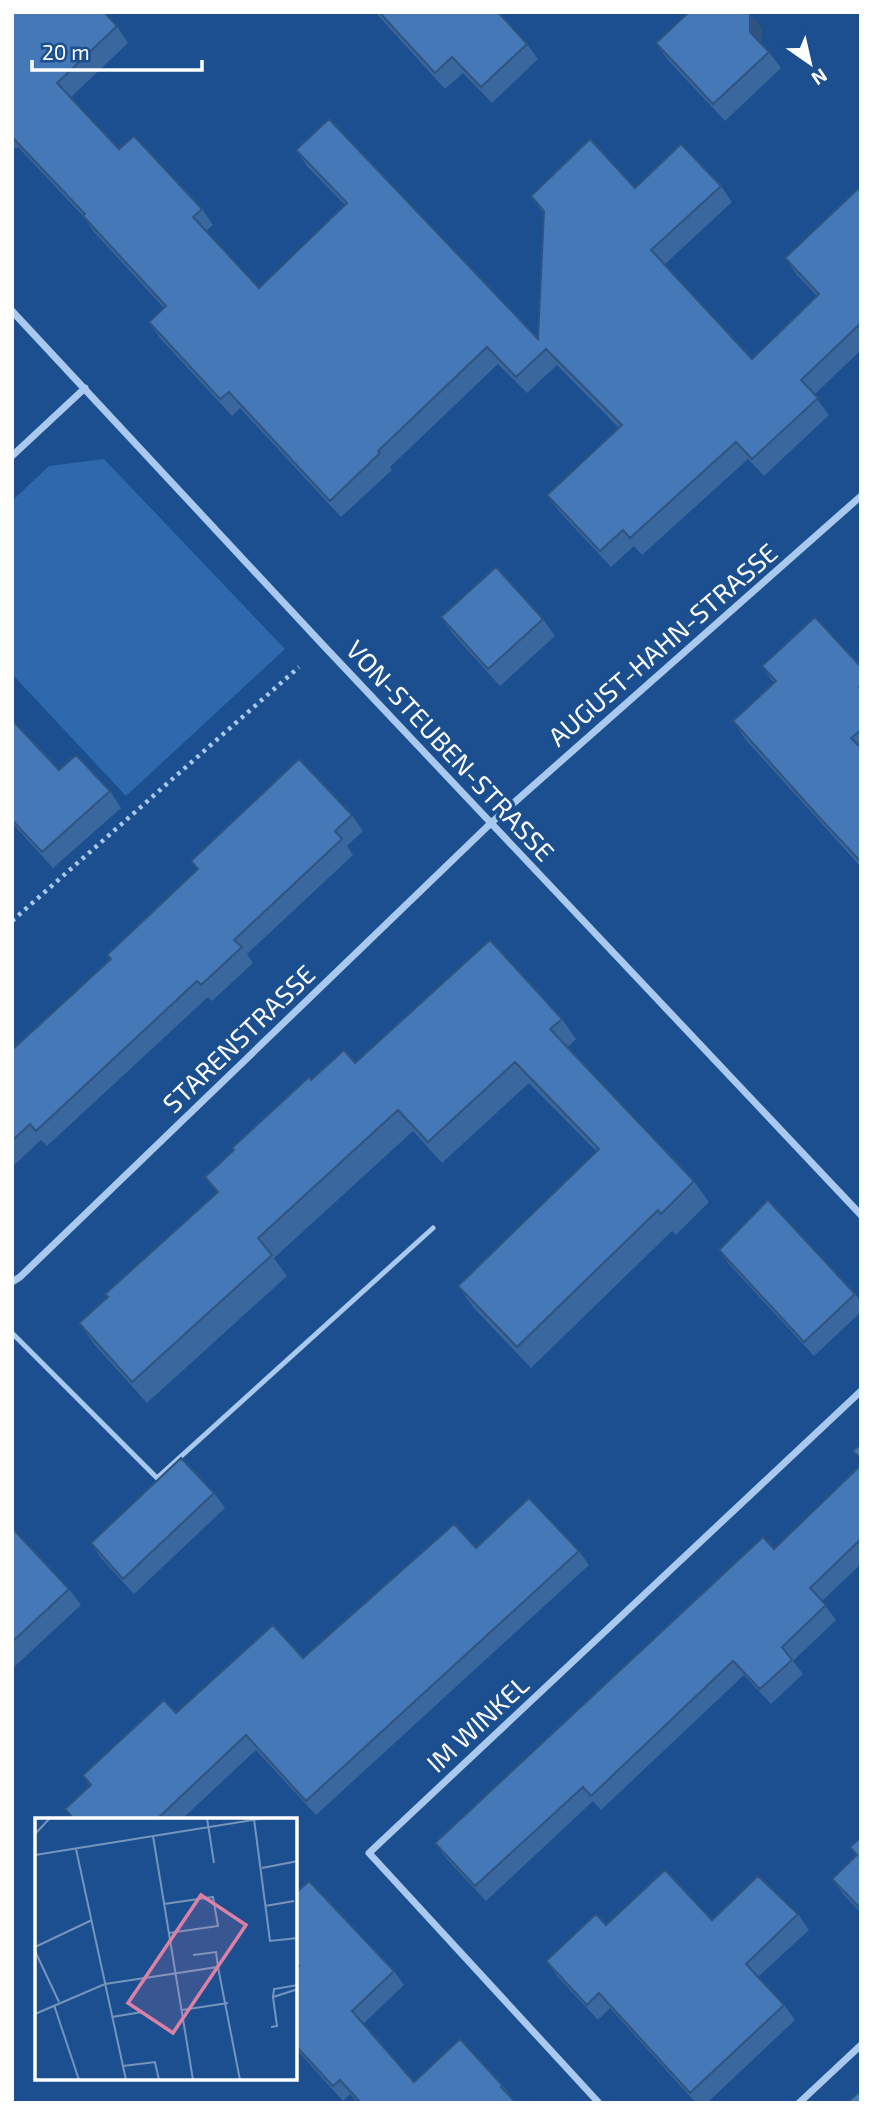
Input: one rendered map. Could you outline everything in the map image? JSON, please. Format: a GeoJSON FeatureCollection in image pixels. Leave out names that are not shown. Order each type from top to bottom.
{"type":"FeatureCollection","features":[{"type":"Feature","properties":{"kind":"street","name":"VON-STEUBEN-STRASSE"},"geometry":{"type":"LineString","coordinates":[[12,311],[861,1215]]}},
{"type":"Feature","properties":{"kind":"street"},"geometry":{"type":"LineString","coordinates":[[12,456],[85,388]]}},
{"type":"Feature","properties":{"kind":"street","name":"AUGUST-HAHN-STRASSE"},"geometry":{"type":"LineString","coordinates":[[491,823],[861,496]]}},
{"type":"Feature","properties":{"kind":"street","name":"STARENSTRASSE"},"geometry":{"type":"LineString","coordinates":[[12,1282],[20,1278],[491,823]]}},
{"type":"Feature","properties":{"kind":"street","name":"IM WINKEL"},"geometry":{"type":"LineString","coordinates":[[599,2103],[369,1853],[861,1391]]}},
{"type":"Feature","properties":{"kind":"street"},"geometry":{"type":"LineString","coordinates":[[799,2103],[861,2045]]}},
{"type":"Feature","properties":{"kind":"lane"},"geometry":{"type":"LineString","coordinates":[[12,1333],[157,1478],[433,1228]]}},
{"type":"Feature","properties":{"kind":"path"},"geometry":{"type":"LineString","coordinates":[[12,921],[323,645]]}},
{"type":"Feature","properties":{"kind":"shaded area"},"geometry":{"type":"Polygon","coordinates":[[[104,459],[285,649],[126,796],[12,674],[12,501],[49,466],[104,459]]]}},
{"type":"Feature","properties":{"kind":"building"},"geometry":{"type":"Polygon","coordinates":[[[12,12],[104,12],[117,26],[57,83],[119,149],[134,136],[202,209],[193,217],[259,288],[347,203],[296,150],[329,119],[538,339],[544,211],[531,196],[590,139],[635,188],[681,144],[721,186],[651,250],[752,359],[819,294],[785,258],[861,186],[861,323],[801,380],[818,398],[752,459],[736,442],[630,538],[623,530],[600,551],[547,495],[622,425],[546,349],[516,377],[487,347],[330,501],[229,392],[220,399],[149,322],[166,306],[12,137],[12,12]]]}},
{"type":"Feature","properties":{"kind":"building"},"geometry":{"type":"Polygon","coordinates":[[[379,12],[498,12],[527,44],[481,87],[452,57],[435,73],[379,12]]]}},
{"type":"Feature","properties":{"kind":"building"},"geometry":{"type":"Polygon","coordinates":[[[689,12],[750,12],[750,32],[769,52],[713,104],[656,43],[689,12]]]}},
{"type":"Feature","properties":{"kind":"building"},"geometry":{"type":"Polygon","coordinates":[[[496,567],[543,619],[488,669],[441,617],[496,567]]]}},
{"type":"Feature","properties":{"kind":"building"},"geometry":{"type":"Polygon","coordinates":[[[815,617],[861,667],[861,730],[851,738],[861,748],[861,862],[733,721],[776,681],[762,666],[815,617]]]}},
{"type":"Feature","properties":{"kind":"building"},"geometry":{"type":"Polygon","coordinates":[[[12,720],[59,770],[76,755],[110,791],[42,852],[12,820],[12,720]]]}},
{"type":"Feature","properties":{"kind":"building"},"geometry":{"type":"Polygon","coordinates":[[[299,759],[352,815],[335,831],[342,839],[234,940],[242,947],[201,985],[197,981],[36,1131],[30,1124],[12,1141],[12,1050],[111,959],[107,955],[198,869],[191,861],[299,759]]]}},
{"type":"Feature","properties":{"kind":"building"},"geometry":{"type":"Polygon","coordinates":[[[490,940],[562,1019],[550,1029],[694,1181],[661,1214],[658,1210],[517,1347],[458,1286],[599,1149],[515,1062],[428,1142],[398,1110],[258,1238],[272,1255],[132,1382],[79,1323],[108,1297],[105,1294],[218,1192],[205,1177],[234,1150],[232,1148],[309,1077],[311,1080],[344,1050],[355,1063],[490,940]]]}},
{"type":"Feature","properties":{"kind":"building"},"geometry":{"type":"Polygon","coordinates":[[[768,1200],[855,1294],[804,1342],[719,1250],[768,1200]]]}},
{"type":"Feature","properties":{"kind":"building"},"geometry":{"type":"Polygon","coordinates":[[[861,1444],[861,1459],[853,1451],[861,1444]]]}},
{"type":"Feature","properties":{"kind":"building"},"geometry":{"type":"Polygon","coordinates":[[[181,1458],[214,1493],[123,1579],[91,1543],[181,1458]]]}},
{"type":"Feature","properties":{"kind":"building"},"geometry":{"type":"Polygon","coordinates":[[[861,1465],[861,1539],[810,1588],[826,1605],[782,1647],[792,1660],[760,1689],[733,1661],[591,1796],[583,1787],[475,1886],[435,1843],[763,1537],[774,1549],[861,1465]]]}},
{"type":"Feature","properties":{"kind":"building"},"geometry":{"type":"Polygon","coordinates":[[[529,1498],[579,1551],[306,1801],[246,1735],[158,1818],[73,1818],[65,1809],[91,1785],[83,1775],[164,1700],[176,1713],[273,1625],[303,1658],[454,1524],[476,1548],[529,1498]]]}},
{"type":"Feature","properties":{"kind":"building"},"geometry":{"type":"Polygon","coordinates":[[[12,1528],[69,1589],[12,1642],[12,1528]]]}},
{"type":"Feature","properties":{"kind":"building"},"geometry":{"type":"Polygon","coordinates":[[[861,1837],[861,1909],[832,1879],[857,1855],[850,1847],[861,1837]]]}},
{"type":"Feature","properties":{"kind":"building"},"geometry":{"type":"Polygon","coordinates":[[[665,1870],[712,1920],[758,1876],[798,1914],[746,1964],[784,2005],[690,2093],[599,1993],[587,2005],[546,1961],[596,1914],[606,1925],[665,1870]]]}},
{"type":"Feature","properties":{"kind":"building"},"geometry":{"type":"Polygon","coordinates":[[[309,1881],[394,1971],[352,2011],[414,2082],[460,2039],[516,2103],[361,2103],[340,2080],[333,2086],[298,2048],[298,1891],[309,1881]]]}},
{"type":"Feature","properties":{"kind":"building"},"geometry":{"type":"Polygon","coordinates":[[[861,2090],[861,2103],[847,2103],[861,2090]]]}}]}
